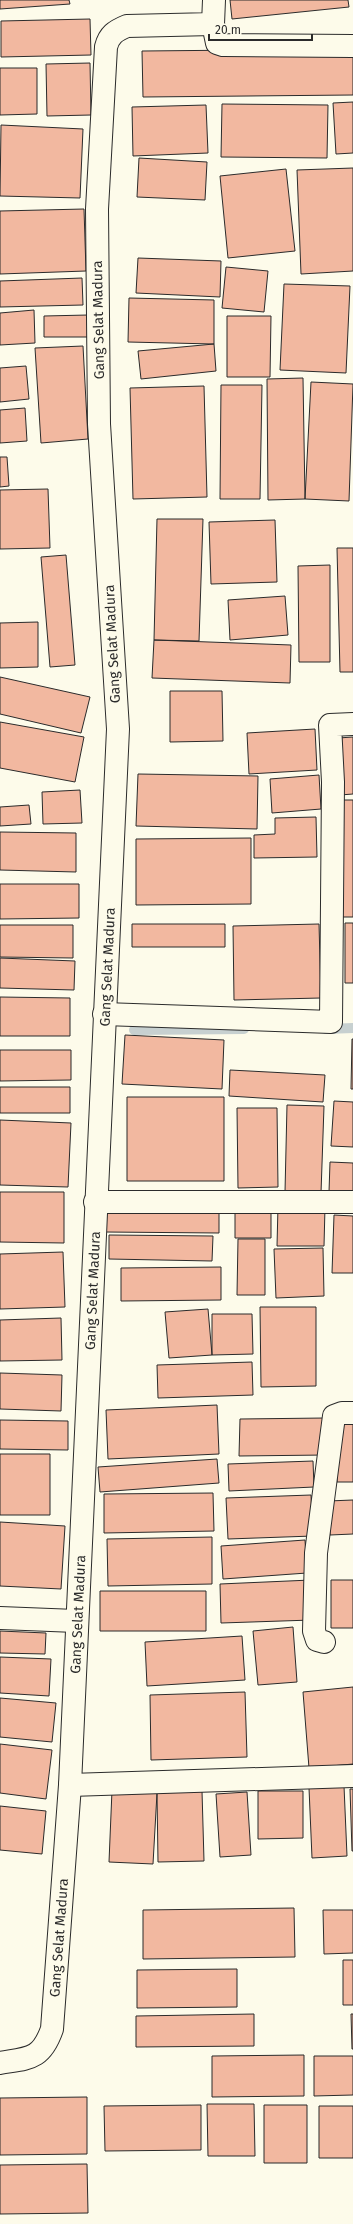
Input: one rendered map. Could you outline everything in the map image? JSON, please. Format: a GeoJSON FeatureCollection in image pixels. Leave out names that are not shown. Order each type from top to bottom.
{"type":"FeatureCollection","features":[{"type":"Feature","properties":{"kind":"street"},"geometry":{"type":"LineString","coordinates":[[214,0],[213,24],[216,43],[223,45],[353,46]]}},
{"type":"Feature","properties":{"kind":"street","name":"Gang Selat Madura"},"geometry":{"type":"LineString","coordinates":[[0,2063],[33,2057],[47,2044],[52,2029],[70,1785],[95,1202],[118,729],[99,424],[96,210],[106,47],[109,37],[127,26],[213,24]]}},
{"type":"Feature","properties":{"kind":"street"},"geometry":{"type":"LineString","coordinates":[[104,1014],[331,1022],[333,782],[330,726],[353,724]]}},
{"type":"Feature","properties":{"kind":"street"},"geometry":{"type":"LineString","coordinates":[[95,1202],[353,1202]]}},
{"type":"Feature","properties":{"kind":"street"},"geometry":{"type":"LineString","coordinates":[[324,1642],[317,1640],[314,1631],[316,1553],[334,1416],[342,1413],[353,1413]]}},
{"type":"Feature","properties":{"kind":"street"},"geometry":{"type":"LineString","coordinates":[[0,1618],[76,1621]]}},
{"type":"Feature","properties":{"kind":"street"},"geometry":{"type":"LineString","coordinates":[[70,1785],[353,1776]]}},
{"type":"Feature","properties":{"kind":"building"},"geometry":{"type":"Polygon","coordinates":[[[0,0],[69,0],[70,4],[0,9],[0,0]]]}},
{"type":"Feature","properties":{"kind":"building"},"geometry":{"type":"Polygon","coordinates":[[[230,0],[348,0],[349,7],[232,19],[230,0]]]}},
{"type":"Feature","properties":{"kind":"building"},"geometry":{"type":"Polygon","coordinates":[[[90,19],[91,55],[1,57],[1,21],[90,19]]]}},
{"type":"Feature","properties":{"kind":"building"},"geometry":{"type":"Polygon","coordinates":[[[353,49],[353,95],[143,97],[142,51],[353,49]]]}},
{"type":"Feature","properties":{"kind":"building"},"geometry":{"type":"Polygon","coordinates":[[[90,63],[91,115],[47,116],[46,64],[90,63]]]}},
{"type":"Feature","properties":{"kind":"building"},"geometry":{"type":"Polygon","coordinates":[[[0,68],[37,68],[37,114],[0,115],[0,68]]]}},
{"type":"Feature","properties":{"kind":"building"},"geometry":{"type":"Polygon","coordinates":[[[353,102],[353,153],[336,154],[333,103],[353,102]]]}},
{"type":"Feature","properties":{"kind":"building"},"geometry":{"type":"Polygon","coordinates":[[[222,104],[328,105],[327,158],[221,157],[222,104]]]}},
{"type":"Feature","properties":{"kind":"building"},"geometry":{"type":"Polygon","coordinates":[[[206,105],[208,153],[133,156],[132,107],[206,105]]]}},
{"type":"Feature","properties":{"kind":"building"},"geometry":{"type":"Polygon","coordinates":[[[1,125],[83,129],[80,198],[0,196],[1,125]]]}},
{"type":"Feature","properties":{"kind":"building"},"geometry":{"type":"Polygon","coordinates":[[[139,158],[207,162],[205,200],[137,197],[139,158]]]}},
{"type":"Feature","properties":{"kind":"building"},"geometry":{"type":"Polygon","coordinates":[[[353,168],[353,271],[301,274],[297,170],[353,168]]]}},
{"type":"Feature","properties":{"kind":"building"},"geometry":{"type":"Polygon","coordinates":[[[286,169],[295,251],[228,258],[220,176],[286,169]]]}},
{"type":"Feature","properties":{"kind":"building"},"geometry":{"type":"Polygon","coordinates":[[[84,209],[86,271],[0,274],[0,211],[84,209]]]}},
{"type":"Feature","properties":{"kind":"building"},"geometry":{"type":"Polygon","coordinates":[[[138,258],[221,261],[220,297],[136,293],[138,258]]]}},
{"type":"Feature","properties":{"kind":"building"},"geometry":{"type":"Polygon","coordinates":[[[226,267],[268,271],[264,312],[222,308],[226,267]]]}},
{"type":"Feature","properties":{"kind":"building"},"geometry":{"type":"Polygon","coordinates":[[[82,278],[83,305],[0,307],[0,281],[82,278]]]}},
{"type":"Feature","properties":{"kind":"building"},"geometry":{"type":"Polygon","coordinates":[[[284,284],[350,286],[346,373],[280,370],[284,284]]]}},
{"type":"Feature","properties":{"kind":"building"},"geometry":{"type":"Polygon","coordinates":[[[129,298],[214,300],[214,344],[128,342],[129,298]]]}},
{"type":"Feature","properties":{"kind":"building"},"geometry":{"type":"Polygon","coordinates":[[[34,310],[35,343],[0,345],[0,313],[34,310]]]}},
{"type":"Feature","properties":{"kind":"building"},"geometry":{"type":"Polygon","coordinates":[[[88,315],[88,337],[44,337],[44,316],[88,315]]]}},
{"type":"Feature","properties":{"kind":"building"},"geometry":{"type":"Polygon","coordinates":[[[227,316],[271,316],[270,377],[227,377],[227,316]]]}},
{"type":"Feature","properties":{"kind":"building"},"geometry":{"type":"Polygon","coordinates":[[[214,344],[216,371],[141,379],[138,351],[214,344]]]}},
{"type":"Feature","properties":{"kind":"building"},"geometry":{"type":"Polygon","coordinates":[[[83,346],[88,439],[41,443],[35,348],[83,346]]]}},
{"type":"Feature","properties":{"kind":"building"},"geometry":{"type":"Polygon","coordinates":[[[26,366],[29,399],[0,402],[0,368],[26,366]]]}},
{"type":"Feature","properties":{"kind":"building"},"geometry":{"type":"Polygon","coordinates":[[[303,378],[305,499],[268,500],[267,379],[303,378]]]}},
{"type":"Feature","properties":{"kind":"building"},"geometry":{"type":"Polygon","coordinates":[[[311,382],[353,384],[349,501],[305,499],[311,382]]]}},
{"type":"Feature","properties":{"kind":"building"},"geometry":{"type":"Polygon","coordinates":[[[221,385],[262,385],[260,499],[220,499],[221,385]]]}},
{"type":"Feature","properties":{"kind":"building"},"geometry":{"type":"Polygon","coordinates":[[[204,386],[207,497],[133,499],[130,388],[204,386]]]}},
{"type":"Feature","properties":{"kind":"building"},"geometry":{"type":"Polygon","coordinates":[[[25,408],[27,441],[0,443],[0,410],[25,408]]]}},
{"type":"Feature","properties":{"kind":"building"},"geometry":{"type":"Polygon","coordinates":[[[0,457],[7,457],[9,486],[0,487],[0,457]]]}},
{"type":"Feature","properties":{"kind":"building"},"geometry":{"type":"Polygon","coordinates":[[[48,489],[50,548],[0,549],[0,490],[48,489]]]}},
{"type":"Feature","properties":{"kind":"building"},"geometry":{"type":"Polygon","coordinates":[[[157,519],[203,519],[199,641],[154,640],[157,519]]]}},
{"type":"Feature","properties":{"kind":"building"},"geometry":{"type":"Polygon","coordinates":[[[275,520],[277,582],[211,584],[209,522],[275,520]]]}},
{"type":"Feature","properties":{"kind":"building"},"geometry":{"type":"Polygon","coordinates":[[[337,548],[353,548],[353,672],[340,672],[337,548]]]}},
{"type":"Feature","properties":{"kind":"building"},"geometry":{"type":"Polygon","coordinates":[[[66,555],[75,665],[50,667],[41,557],[66,555]]]}},
{"type":"Feature","properties":{"kind":"building"},"geometry":{"type":"Polygon","coordinates":[[[330,565],[330,662],[299,662],[298,566],[330,565]]]}},
{"type":"Feature","properties":{"kind":"building"},"geometry":{"type":"Polygon","coordinates":[[[285,596],[288,635],[230,640],[228,600],[285,596]]]}},
{"type":"Feature","properties":{"kind":"building"},"geometry":{"type":"Polygon","coordinates":[[[38,622],[38,667],[0,668],[0,623],[38,622]]]}},
{"type":"Feature","properties":{"kind":"building"},"geometry":{"type":"Polygon","coordinates":[[[154,640],[291,645],[290,683],[152,678],[154,640]]]}},
{"type":"Feature","properties":{"kind":"building"},"geometry":{"type":"Polygon","coordinates":[[[0,677],[90,697],[81,733],[0,714],[0,677]]]}},
{"type":"Feature","properties":{"kind":"building"},"geometry":{"type":"Polygon","coordinates":[[[170,691],[222,691],[223,741],[170,742],[170,691]]]}},
{"type":"Feature","properties":{"kind":"building"},"geometry":{"type":"Polygon","coordinates":[[[0,722],[84,737],[75,782],[0,768],[0,722]]]}},
{"type":"Feature","properties":{"kind":"building"},"geometry":{"type":"Polygon","coordinates":[[[315,729],[317,770],[249,774],[247,733],[315,729]]]}},
{"type":"Feature","properties":{"kind":"building"},"geometry":{"type":"Polygon","coordinates":[[[353,737],[353,794],[340,795],[338,738],[353,737]]]}},
{"type":"Feature","properties":{"kind":"building"},"geometry":{"type":"Polygon","coordinates":[[[138,774],[258,776],[257,829],[136,826],[138,774]]]}},
{"type":"Feature","properties":{"kind":"building"},"geometry":{"type":"Polygon","coordinates":[[[319,775],[321,809],[272,813],[270,779],[319,775]]]}},
{"type":"Feature","properties":{"kind":"building"},"geometry":{"type":"Polygon","coordinates":[[[80,790],[82,823],[43,824],[42,792],[80,790]]]}},
{"type":"Feature","properties":{"kind":"building"},"geometry":{"type":"Polygon","coordinates":[[[339,800],[353,800],[353,917],[340,917],[339,800]]]}},
{"type":"Feature","properties":{"kind":"building"},"geometry":{"type":"Polygon","coordinates":[[[29,805],[31,824],[0,826],[0,807],[29,805]]]}},
{"type":"Feature","properties":{"kind":"building"},"geometry":{"type":"Polygon","coordinates":[[[316,817],[317,857],[254,858],[254,835],[275,834],[275,818],[316,817]]]}},
{"type":"Feature","properties":{"kind":"building"},"geometry":{"type":"Polygon","coordinates":[[[0,832],[76,833],[76,872],[0,870],[0,832]]]}},
{"type":"Feature","properties":{"kind":"building"},"geometry":{"type":"Polygon","coordinates":[[[251,838],[251,904],[136,905],[136,839],[251,838]]]}},
{"type":"Feature","properties":{"kind":"building"},"geometry":{"type":"Polygon","coordinates":[[[0,884],[79,884],[79,918],[0,919],[0,884]]]}},
{"type":"Feature","properties":{"kind":"building"},"geometry":{"type":"Polygon","coordinates":[[[345,923],[353,923],[353,983],[345,983],[345,923]]]}},
{"type":"Feature","properties":{"kind":"building"},"geometry":{"type":"Polygon","coordinates":[[[132,924],[225,924],[225,947],[132,947],[132,924]]]}},
{"type":"Feature","properties":{"kind":"building"},"geometry":{"type":"Polygon","coordinates":[[[319,924],[321,998],[234,1000],[233,926],[319,924]]]}},
{"type":"Feature","properties":{"kind":"building"},"geometry":{"type":"Polygon","coordinates":[[[0,925],[73,925],[73,958],[0,957],[0,925]]]}},
{"type":"Feature","properties":{"kind":"building"},"geometry":{"type":"Polygon","coordinates":[[[0,958],[75,961],[74,990],[0,988],[0,958]]]}},
{"type":"Feature","properties":{"kind":"building"},"geometry":{"type":"Polygon","coordinates":[[[0,997],[70,998],[70,1036],[0,1036],[0,997]]]}},
{"type":"Feature","properties":{"kind":"building"},"geometry":{"type":"Polygon","coordinates":[[[125,1035],[224,1040],[222,1089],[122,1084],[125,1035]]]}},
{"type":"Feature","properties":{"kind":"building"},"geometry":{"type":"Polygon","coordinates":[[[352,1039],[353,1089],[351,1089],[352,1039]]]}},
{"type":"Feature","properties":{"kind":"building"},"geometry":{"type":"Polygon","coordinates":[[[0,1050],[71,1050],[71,1080],[0,1081],[0,1050]]]}},
{"type":"Feature","properties":{"kind":"building"},"geometry":{"type":"Polygon","coordinates":[[[230,1070],[325,1075],[323,1102],[229,1096],[230,1070]]]}},
{"type":"Feature","properties":{"kind":"building"},"geometry":{"type":"Polygon","coordinates":[[[0,1087],[70,1087],[70,1113],[0,1113],[0,1087]]]}},
{"type":"Feature","properties":{"kind":"building"},"geometry":{"type":"Polygon","coordinates":[[[127,1097],[224,1097],[224,1181],[127,1181],[127,1097]]]}},
{"type":"Feature","properties":{"kind":"building"},"geometry":{"type":"Polygon","coordinates":[[[334,1101],[353,1102],[353,1147],[331,1146],[334,1101]]]}},
{"type":"Feature","properties":{"kind":"building"},"geometry":{"type":"Polygon","coordinates":[[[287,1105],[324,1106],[321,1193],[285,1192],[287,1105]]]}},
{"type":"Feature","properties":{"kind":"building"},"geometry":{"type":"Polygon","coordinates":[[[237,1108],[277,1108],[278,1187],[238,1188],[237,1108]]]}},
{"type":"Feature","properties":{"kind":"building"},"geometry":{"type":"Polygon","coordinates":[[[0,1120],[71,1123],[68,1187],[0,1185],[0,1120]]]}},
{"type":"Feature","properties":{"kind":"building"},"geometry":{"type":"Polygon","coordinates":[[[330,1162],[353,1163],[353,1193],[329,1192],[330,1162]]]}},
{"type":"Feature","properties":{"kind":"building"},"geometry":{"type":"Polygon","coordinates":[[[0,1192],[64,1192],[64,1243],[0,1242],[0,1192]]]}},
{"type":"Feature","properties":{"kind":"building"},"geometry":{"type":"Polygon","coordinates":[[[235,1205],[271,1206],[271,1238],[235,1238],[235,1205]]]}},
{"type":"Feature","properties":{"kind":"building"},"geometry":{"type":"Polygon","coordinates":[[[278,1206],[325,1207],[324,1246],[277,1246],[278,1206]]]}},
{"type":"Feature","properties":{"kind":"building"},"geometry":{"type":"Polygon","coordinates":[[[106,1208],[219,1210],[219,1233],[105,1232],[106,1208]]]}},
{"type":"Feature","properties":{"kind":"building"},"geometry":{"type":"Polygon","coordinates":[[[334,1215],[353,1216],[353,1273],[332,1273],[334,1215]]]}},
{"type":"Feature","properties":{"kind":"building"},"geometry":{"type":"Polygon","coordinates":[[[109,1235],[213,1236],[212,1261],[109,1259],[109,1235]]]}},
{"type":"Feature","properties":{"kind":"building"},"geometry":{"type":"Polygon","coordinates":[[[238,1239],[265,1239],[265,1295],[237,1295],[238,1239]]]}},
{"type":"Feature","properties":{"kind":"building"},"geometry":{"type":"Polygon","coordinates":[[[323,1248],[324,1296],[276,1298],[274,1249],[323,1248]]]}},
{"type":"Feature","properties":{"kind":"building"},"geometry":{"type":"Polygon","coordinates":[[[63,1252],[65,1307],[0,1309],[0,1254],[63,1252]]]}},
{"type":"Feature","properties":{"kind":"building"},"geometry":{"type":"Polygon","coordinates":[[[221,1267],[221,1300],[121,1301],[121,1268],[221,1267]]]}},
{"type":"Feature","properties":{"kind":"building"},"geometry":{"type":"Polygon","coordinates":[[[260,1307],[316,1307],[316,1386],[261,1387],[260,1307]]]}},
{"type":"Feature","properties":{"kind":"building"},"geometry":{"type":"Polygon","coordinates":[[[208,1309],[212,1355],[169,1358],[165,1312],[208,1309]]]}},
{"type":"Feature","properties":{"kind":"building"},"geometry":{"type":"Polygon","coordinates":[[[212,1314],[252,1314],[253,1354],[212,1355],[212,1314]]]}},
{"type":"Feature","properties":{"kind":"building"},"geometry":{"type":"Polygon","coordinates":[[[61,1318],[62,1360],[0,1361],[0,1320],[61,1318]]]}},
{"type":"Feature","properties":{"kind":"building"},"geometry":{"type":"Polygon","coordinates":[[[252,1362],[253,1395],[158,1398],[157,1365],[252,1362]]]}},
{"type":"Feature","properties":{"kind":"building"},"geometry":{"type":"Polygon","coordinates":[[[0,1373],[62,1375],[61,1411],[0,1409],[0,1373]]]}},
{"type":"Feature","properties":{"kind":"building"},"geometry":{"type":"Polygon","coordinates":[[[217,1405],[219,1454],[108,1459],[106,1410],[217,1405]]]}},
{"type":"Feature","properties":{"kind":"building"},"geometry":{"type":"Polygon","coordinates":[[[337,1417],[353,1417],[353,1482],[337,1482],[337,1417]]]}},
{"type":"Feature","properties":{"kind":"building"},"geometry":{"type":"Polygon","coordinates":[[[325,1418],[326,1455],[239,1456],[240,1419],[325,1418]]]}},
{"type":"Feature","properties":{"kind":"building"},"geometry":{"type":"Polygon","coordinates":[[[0,1420],[68,1421],[68,1450],[0,1449],[0,1420]]]}},
{"type":"Feature","properties":{"kind":"building"},"geometry":{"type":"Polygon","coordinates":[[[0,1454],[50,1454],[50,1515],[0,1515],[0,1454]]]}},
{"type":"Feature","properties":{"kind":"building"},"geometry":{"type":"Polygon","coordinates":[[[217,1459],[219,1483],[100,1492],[98,1467],[217,1459]]]}},
{"type":"Feature","properties":{"kind":"building"},"geometry":{"type":"Polygon","coordinates":[[[313,1461],[314,1487],[229,1491],[228,1464],[313,1461]]]}},
{"type":"Feature","properties":{"kind":"building"},"geometry":{"type":"Polygon","coordinates":[[[213,1493],[214,1531],[104,1533],[104,1494],[213,1493]]]}},
{"type":"Feature","properties":{"kind":"building"},"geometry":{"type":"Polygon","coordinates":[[[311,1495],[313,1536],[228,1539],[226,1498],[311,1495]]]}},
{"type":"Feature","properties":{"kind":"building"},"geometry":{"type":"Polygon","coordinates":[[[353,1500],[353,1534],[330,1535],[328,1501],[353,1500]]]}},
{"type":"Feature","properties":{"kind":"building"},"geometry":{"type":"Polygon","coordinates":[[[0,1522],[65,1526],[61,1589],[0,1586],[0,1522]]]}},
{"type":"Feature","properties":{"kind":"building"},"geometry":{"type":"Polygon","coordinates":[[[212,1537],[212,1584],[108,1586],[107,1539],[212,1537]]]}},
{"type":"Feature","properties":{"kind":"building"},"geometry":{"type":"Polygon","coordinates":[[[305,1540],[307,1573],[223,1579],[221,1546],[305,1540]]]}},
{"type":"Feature","properties":{"kind":"building"},"geometry":{"type":"Polygon","coordinates":[[[311,1580],[312,1620],[221,1623],[220,1584],[311,1580]]]}},
{"type":"Feature","properties":{"kind":"building"},"geometry":{"type":"Polygon","coordinates":[[[331,1580],[353,1580],[353,1628],[331,1628],[331,1580]]]}},
{"type":"Feature","properties":{"kind":"building"},"geometry":{"type":"Polygon","coordinates":[[[100,1591],[206,1591],[206,1631],[100,1631],[100,1591]]]}},
{"type":"Feature","properties":{"kind":"building"},"geometry":{"type":"Polygon","coordinates":[[[293,1627],[297,1682],[258,1685],[253,1631],[293,1627]]]}},
{"type":"Feature","properties":{"kind":"building"},"geometry":{"type":"Polygon","coordinates":[[[0,1631],[46,1633],[45,1654],[0,1653],[0,1631]]]}},
{"type":"Feature","properties":{"kind":"building"},"geometry":{"type":"Polygon","coordinates":[[[242,1636],[245,1680],[147,1686],[145,1642],[242,1636]]]}},
{"type":"Feature","properties":{"kind":"building"},"geometry":{"type":"Polygon","coordinates":[[[0,1657],[51,1659],[49,1696],[0,1693],[0,1657]]]}},
{"type":"Feature","properties":{"kind":"building"},"geometry":{"type":"Polygon","coordinates":[[[353,1687],[353,1764],[309,1768],[303,1692],[353,1687]]]}},
{"type":"Feature","properties":{"kind":"building"},"geometry":{"type":"Polygon","coordinates":[[[245,1692],[247,1757],[151,1760],[150,1695],[245,1692]]]}},
{"type":"Feature","properties":{"kind":"building"},"geometry":{"type":"Polygon","coordinates":[[[0,1698],[56,1703],[52,1742],[0,1737],[0,1698]]]}},
{"type":"Feature","properties":{"kind":"building"},"geometry":{"type":"Polygon","coordinates":[[[0,1744],[52,1750],[46,1799],[0,1793],[0,1744]]]}},
{"type":"Feature","properties":{"kind":"building"},"geometry":{"type":"Polygon","coordinates":[[[344,1786],[347,1856],[312,1858],[309,1788],[344,1786]]]}},
{"type":"Feature","properties":{"kind":"building"},"geometry":{"type":"Polygon","coordinates":[[[350,1789],[353,1789],[353,1851],[352,1851],[350,1789]]]}},
{"type":"Feature","properties":{"kind":"building"},"geometry":{"type":"Polygon","coordinates":[[[112,1790],[157,1793],[153,1864],[109,1862],[112,1790]]]}},
{"type":"Feature","properties":{"kind":"building"},"geometry":{"type":"Polygon","coordinates":[[[202,1791],[204,1861],[158,1862],[157,1793],[202,1791]]]}},
{"type":"Feature","properties":{"kind":"building"},"geometry":{"type":"Polygon","coordinates":[[[258,1791],[303,1791],[303,1838],[258,1839],[258,1791]]]}},
{"type":"Feature","properties":{"kind":"building"},"geometry":{"type":"Polygon","coordinates":[[[247,1792],[251,1855],[220,1857],[216,1794],[247,1792]]]}},
{"type":"Feature","properties":{"kind":"building"},"geometry":{"type":"Polygon","coordinates":[[[0,1806],[46,1811],[42,1854],[0,1850],[0,1806]]]}},
{"type":"Feature","properties":{"kind":"building"},"geometry":{"type":"Polygon","coordinates":[[[294,1908],[295,1957],[143,1959],[143,1910],[294,1908]]]}},
{"type":"Feature","properties":{"kind":"building"},"geometry":{"type":"Polygon","coordinates":[[[323,1910],[353,1910],[353,1953],[324,1954],[323,1910]]]}},
{"type":"Feature","properties":{"kind":"building"},"geometry":{"type":"Polygon","coordinates":[[[343,1960],[353,1960],[353,2005],[343,2005],[343,1960]]]}},
{"type":"Feature","properties":{"kind":"building"},"geometry":{"type":"Polygon","coordinates":[[[237,1969],[237,2007],[137,2008],[137,1970],[237,1969]]]}},
{"type":"Feature","properties":{"kind":"building"},"geometry":{"type":"Polygon","coordinates":[[[254,2014],[254,2046],[136,2047],[136,2016],[254,2014]]]}},
{"type":"Feature","properties":{"kind":"building"},"geometry":{"type":"Polygon","coordinates":[[[351,2014],[353,2014],[353,2049],[352,2049],[351,2014]]]}},
{"type":"Feature","properties":{"kind":"building"},"geometry":{"type":"Polygon","coordinates":[[[304,2055],[304,2096],[212,2097],[212,2056],[304,2055]]]}},
{"type":"Feature","properties":{"kind":"building"},"geometry":{"type":"Polygon","coordinates":[[[314,2056],[353,2056],[353,2095],[314,2096],[314,2056]]]}},
{"type":"Feature","properties":{"kind":"building"},"geometry":{"type":"Polygon","coordinates":[[[87,2097],[87,2154],[0,2155],[0,2098],[87,2097]]]}},
{"type":"Feature","properties":{"kind":"building"},"geometry":{"type":"Polygon","coordinates":[[[207,2104],[254,2104],[255,2156],[208,2156],[207,2104]]]}},
{"type":"Feature","properties":{"kind":"building"},"geometry":{"type":"Polygon","coordinates":[[[201,2105],[201,2150],[105,2151],[104,2106],[201,2105]]]}},
{"type":"Feature","properties":{"kind":"building"},"geometry":{"type":"Polygon","coordinates":[[[264,2105],[307,2105],[307,2163],[264,2163],[264,2105]]]}},
{"type":"Feature","properties":{"kind":"building"},"geometry":{"type":"Polygon","coordinates":[[[319,2106],[353,2106],[353,2158],[319,2158],[319,2106]]]}},
{"type":"Feature","properties":{"kind":"building"},"geometry":{"type":"Polygon","coordinates":[[[87,2164],[88,2213],[0,2214],[0,2165],[87,2164]]]}},
{"type":"Feature","properties":{"kind":"waterway"},"geometry":{"type":"LineString","coordinates":[[326,1029],[353,1028]]}},
{"type":"Feature","properties":{"kind":"waterway"},"geometry":{"type":"LineString","coordinates":[[134,1030],[244,1029]]}}]}
